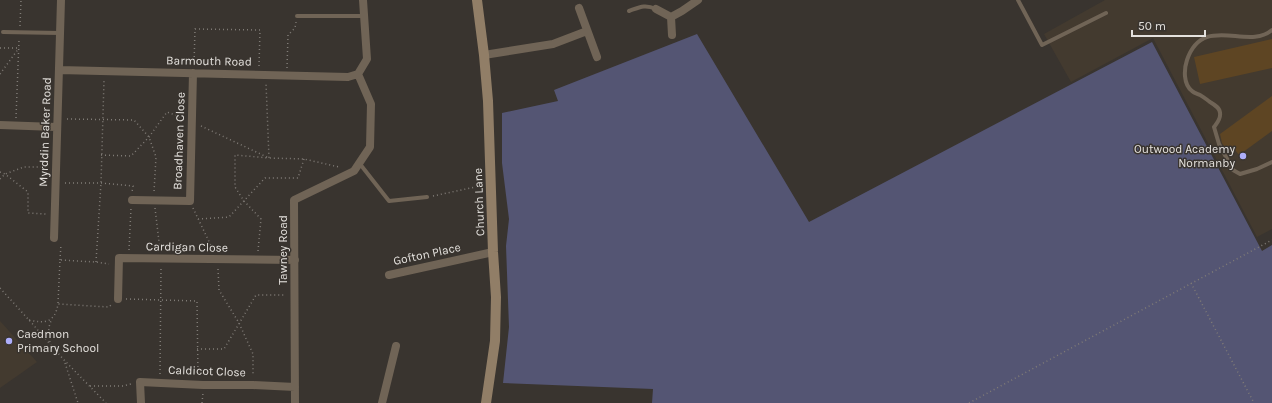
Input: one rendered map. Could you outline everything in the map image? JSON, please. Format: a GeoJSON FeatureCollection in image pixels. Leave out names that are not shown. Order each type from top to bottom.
{"type":"FeatureCollection","features":[{"type":"Feature","properties":{"kind":"street","name":"Myrddin Baker Road"},"geometry":{"type":"LineString","coordinates":[[54,238],[56,127],[61,0]]}},
{"type":"Feature","properties":{"kind":"street"},"geometry":{"type":"LineString","coordinates":[[358,74],[367,59],[363,0]]}},
{"type":"Feature","properties":{"kind":"street","name":"Church Lane"},"geometry":{"type":"LineString","coordinates":[[477,0],[488,101],[496,297],[495,341],[486,403]]}},
{"type":"Feature","properties":{"kind":"street"},"geometry":{"type":"LineString","coordinates":[[671,17],[698,0]]}},
{"type":"Feature","properties":{"kind":"street"},"geometry":{"type":"LineString","coordinates":[[579,8],[597,57]]}},
{"type":"Feature","properties":{"kind":"street"},"geometry":{"type":"LineString","coordinates":[[656,9],[671,17]]}},
{"type":"Feature","properties":{"kind":"street"},"geometry":{"type":"LineString","coordinates":[[671,17],[672,35]]}},
{"type":"Feature","properties":{"kind":"street"},"geometry":{"type":"LineString","coordinates":[[484,55],[553,44],[587,31]]}},
{"type":"Feature","properties":{"kind":"street","name":"Barmouth Road"},"geometry":{"type":"LineString","coordinates":[[59,70],[348,77],[358,74]]}},
{"type":"Feature","properties":{"kind":"street","name":"Broadhaven Close"},"geometry":{"type":"LineString","coordinates":[[132,200],[190,201],[193,73]]}},
{"type":"Feature","properties":{"kind":"street","name":"Tawney Road"},"geometry":{"type":"LineString","coordinates":[[295,403],[294,200],[354,171],[370,147],[371,104],[358,74]]}},
{"type":"Feature","properties":{"kind":"street"},"geometry":{"type":"LineString","coordinates":[[0,125],[56,127]]}},
{"type":"Feature","properties":{"kind":"street","name":"Gofton Place"},"geometry":{"type":"LineString","coordinates":[[389,274],[493,252]]}},
{"type":"Feature","properties":{"kind":"street","name":"Cardigan Close"},"geometry":{"type":"LineString","coordinates":[[119,266],[120,258],[294,260]]}},
{"type":"Feature","properties":{"kind":"street"},"geometry":{"type":"LineString","coordinates":[[118,299],[119,266]]}},
{"type":"Feature","properties":{"kind":"street"},"geometry":{"type":"LineString","coordinates":[[382,403],[396,346]]}},
{"type":"Feature","properties":{"kind":"street"},"geometry":{"type":"LineString","coordinates":[[140,382],[141,403]]}},
{"type":"Feature","properties":{"kind":"street","name":"Caldicot Close"},"geometry":{"type":"LineString","coordinates":[[140,382],[295,387]]}},
{"type":"Feature","properties":{"kind":"lane"},"geometry":{"type":"LineString","coordinates":[[1018,0],[1042,45],[1106,13]]}},
{"type":"Feature","properties":{"kind":"lane"},"geometry":{"type":"LineString","coordinates":[[629,11],[643,6],[650,6],[656,9]]}},
{"type":"Feature","properties":{"kind":"lane"},"geometry":{"type":"LineString","coordinates":[[297,16],[364,16]]}},
{"type":"Feature","properties":{"kind":"lane"},"geometry":{"type":"LineString","coordinates":[[1272,30],[1267,34],[1250,37],[1223,35],[1210,36],[1198,42],[1190,52],[1185,68],[1185,78],[1188,86],[1192,91],[1216,106],[1220,112],[1220,119],[1214,127],[1219,144],[1233,170],[1240,174],[1257,169],[1272,162]]}},
{"type":"Feature","properties":{"kind":"lane"},"geometry":{"type":"LineString","coordinates":[[3,32],[60,33]]}},
{"type":"Feature","properties":{"kind":"lane"},"geometry":{"type":"LineString","coordinates":[[360,164],[389,201],[427,197]]}},
{"type":"Feature","properties":{"kind":"path"},"geometry":{"type":"LineString","coordinates":[[16,126],[21,0]]}},
{"type":"Feature","properties":{"kind":"path"},"geometry":{"type":"LineString","coordinates":[[287,75],[288,35],[295,28],[297,16]]}},
{"type":"Feature","properties":{"kind":"path"},"geometry":{"type":"LineString","coordinates":[[193,73],[195,29],[260,30],[259,81],[266,81],[269,158]]}},
{"type":"Feature","properties":{"kind":"path"},"geometry":{"type":"LineString","coordinates":[[0,48],[19,48]]}},
{"type":"Feature","properties":{"kind":"path"},"geometry":{"type":"LineString","coordinates":[[0,74],[19,48]]}},
{"type":"Feature","properties":{"kind":"path"},"geometry":{"type":"LineString","coordinates":[[96,262],[101,183],[104,71]]}},
{"type":"Feature","properties":{"kind":"path"},"geometry":{"type":"LineString","coordinates":[[101,156],[132,156],[149,137],[167,112],[191,121],[269,158]]}},
{"type":"Feature","properties":{"kind":"path"},"geometry":{"type":"LineString","coordinates":[[57,118],[134,120],[149,137],[156,157],[154,200],[161,258],[160,382]]}},
{"type":"Feature","properties":{"kind":"path"},"geometry":{"type":"LineString","coordinates":[[257,259],[260,219],[234,187],[235,155],[269,158],[304,158],[354,171]]}},
{"type":"Feature","properties":{"kind":"path"},"geometry":{"type":"LineString","coordinates":[[198,219],[229,218],[265,178],[298,178],[304,158]]}},
{"type":"Feature","properties":{"kind":"path"},"geometry":{"type":"LineString","coordinates":[[0,178],[5,174],[24,167],[55,168]]}},
{"type":"Feature","properties":{"kind":"path"},"geometry":{"type":"LineString","coordinates":[[0,172],[5,174],[28,192],[28,213],[54,214]]}},
{"type":"Feature","properties":{"kind":"path"},"geometry":{"type":"LineString","coordinates":[[55,182],[101,183],[132,186],[128,258]]}},
{"type":"Feature","properties":{"kind":"path"},"geometry":{"type":"LineString","coordinates":[[427,197],[491,184]]}},
{"type":"Feature","properties":{"kind":"path"},"geometry":{"type":"LineString","coordinates":[[190,201],[217,259],[219,290],[239,323],[253,354],[253,385]]}},
{"type":"Feature","properties":{"kind":"path"},"geometry":{"type":"LineString","coordinates":[[50,344],[48,337],[49,324],[57,311],[58,304],[61,240],[54,238]]}},
{"type":"Feature","properties":{"kind":"path"},"geometry":{"type":"LineString","coordinates":[[969,403],[1272,240]]}},
{"type":"Feature","properties":{"kind":"path"},"geometry":{"type":"LineString","coordinates":[[60,260],[96,262],[119,266]]}},
{"type":"Feature","properties":{"kind":"path"},"geometry":{"type":"LineString","coordinates":[[1192,283],[1254,403]]}},
{"type":"Feature","properties":{"kind":"path"},"geometry":{"type":"LineString","coordinates":[[0,288],[65,361],[106,403]]}},
{"type":"Feature","properties":{"kind":"path"},"geometry":{"type":"LineString","coordinates":[[197,348],[224,349],[256,295],[295,295]]}},
{"type":"Feature","properties":{"kind":"path"},"geometry":{"type":"LineString","coordinates":[[58,304],[109,307],[118,299],[197,301],[198,384]]}},
{"type":"Feature","properties":{"kind":"path"},"geometry":{"type":"LineString","coordinates":[[29,320],[38,322],[48,321],[53,318]]}},
{"type":"Feature","properties":{"kind":"path"},"geometry":{"type":"LineString","coordinates":[[65,361],[78,403]]}},
{"type":"Feature","properties":{"kind":"path"},"geometry":{"type":"LineString","coordinates":[[90,386],[123,386],[140,382]]}},
{"type":"Feature","properties":{"kind":"shaded area","name":"Outwood Academy Normanby"},"geometry":{"type":"Polygon","coordinates":[[[1105,0],[1272,0],[1272,229],[1257,237],[1153,38],[1071,82],[1044,34],[1105,0]]]}},
{"type":"Feature","properties":{"kind":"shaded area"},"geometry":{"type":"Polygon","coordinates":[[[697,34],[809,222],[1152,42],[1262,251],[1272,245],[1272,403],[652,403],[653,389],[503,383],[509,327],[506,246],[509,219],[502,163],[502,113],[558,101],[554,90],[697,34]]]}},
{"type":"Feature","properties":{"kind":"shaded area","name":"Caedmon Primary School"},"geometry":{"type":"Polygon","coordinates":[[[0,321],[37,362],[0,388],[0,321]]]}},
{"type":"Feature","properties":{"kind":"building"},"geometry":{"type":"Polygon","coordinates":[[[1272,39],[1272,68],[1200,84],[1194,57],[1272,39]]]}},
{"type":"Feature","properties":{"kind":"building"},"geometry":{"type":"Polygon","coordinates":[[[1272,96],[1272,131],[1239,155],[1232,146],[1227,150],[1222,143],[1220,134],[1272,96]]]}},
{"type":"Feature","properties":{"kind":"place","name":"Outwood Academy Normanby"},"geometry":{"type":"Point","coordinates":[1243,156]}},
{"type":"Feature","properties":{"kind":"place","name":"Caedmon Primary School"},"geometry":{"type":"Point","coordinates":[9,341]}}]}
